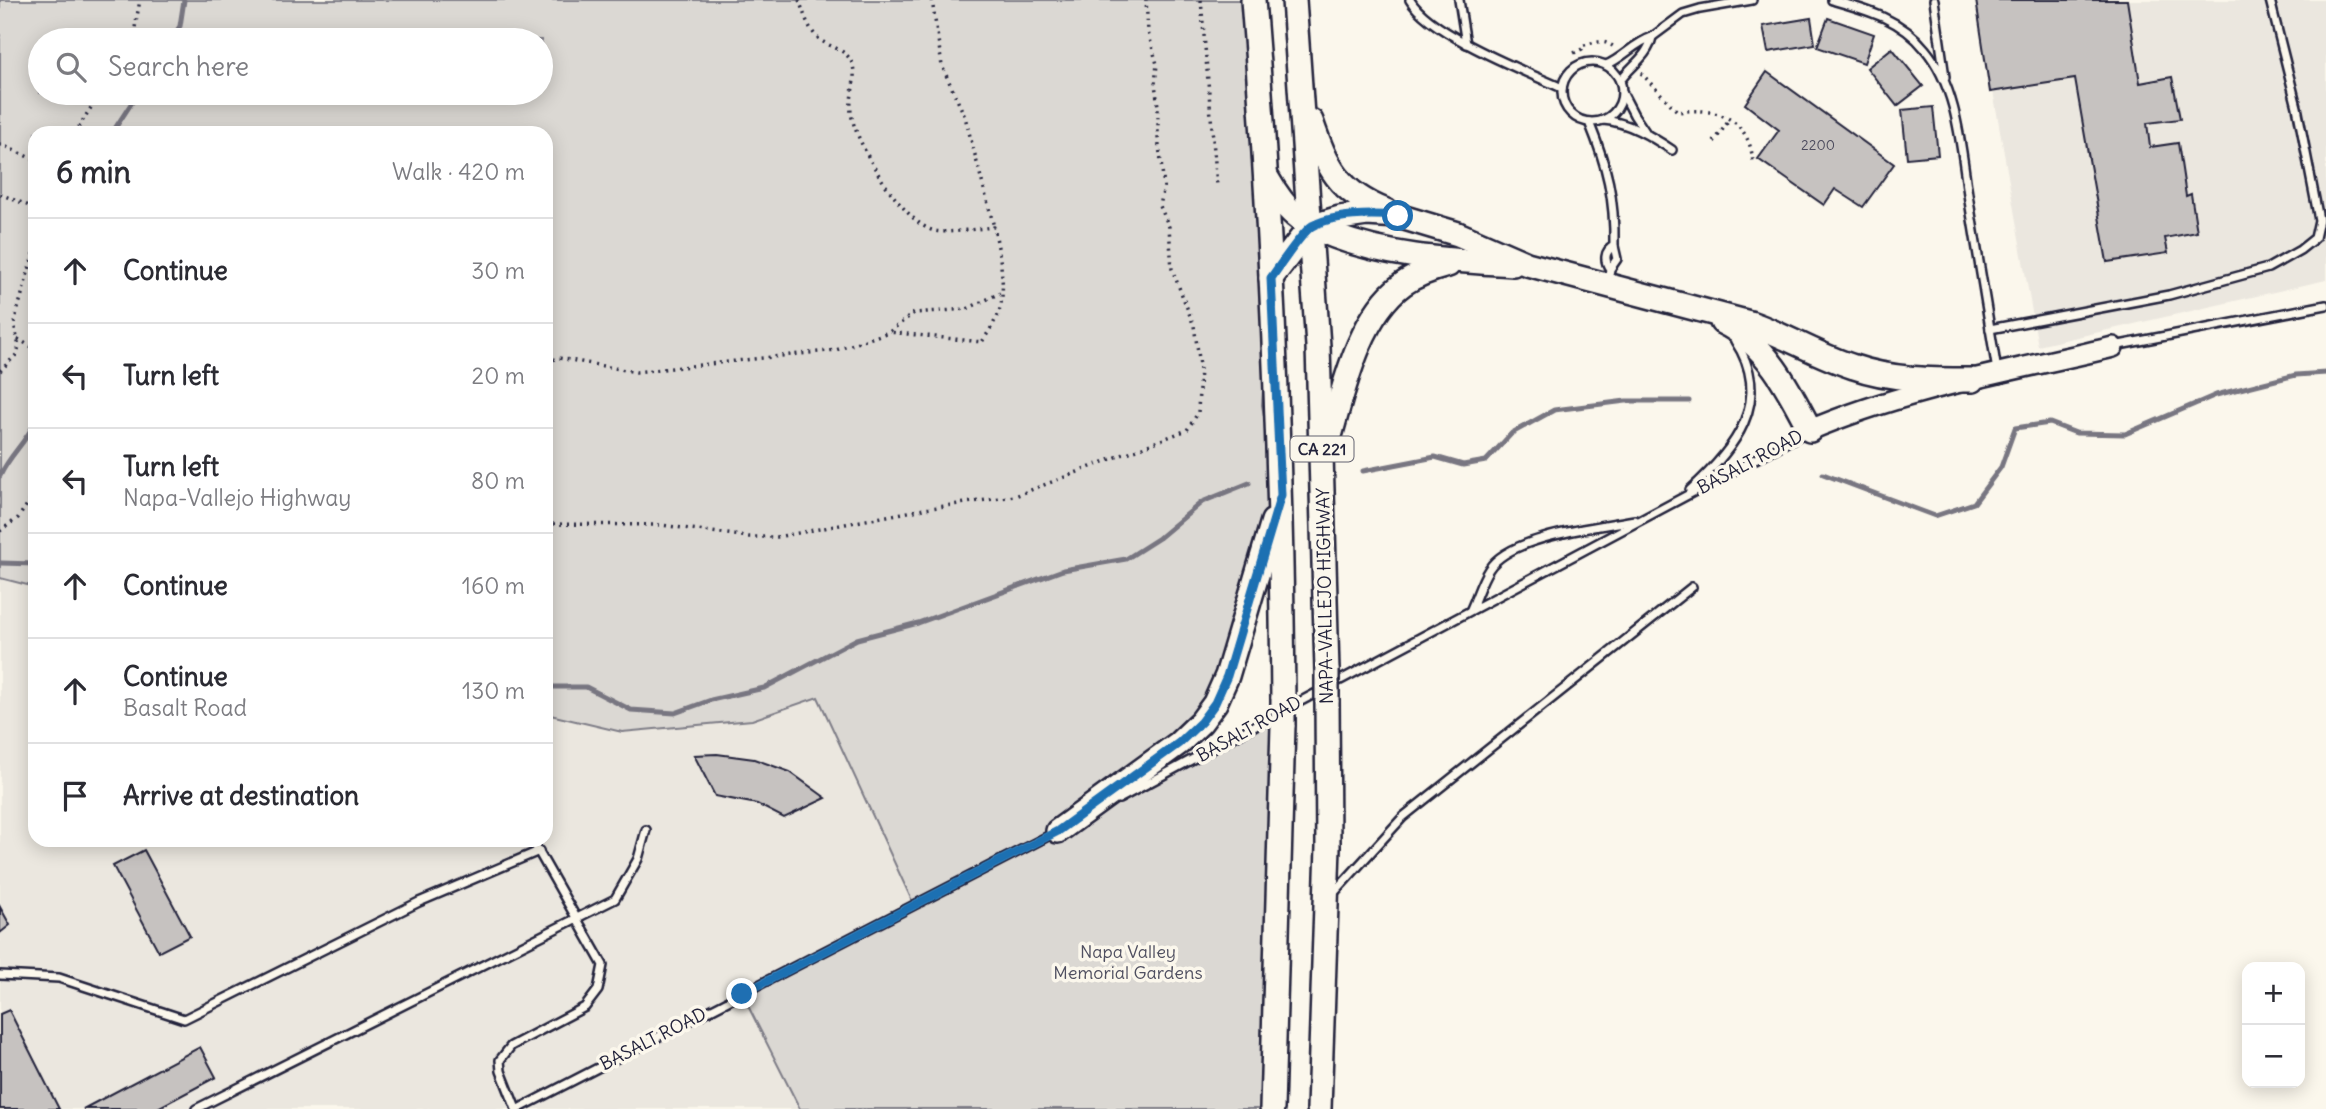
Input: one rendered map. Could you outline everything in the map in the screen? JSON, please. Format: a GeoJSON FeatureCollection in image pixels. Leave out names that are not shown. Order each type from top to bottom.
{"type":"FeatureCollection","features":[{"type":"Feature","properties":{"kind":"main road","name":"CA 221"},"geometry":{"type":"LineString","coordinates":[[1253,0],[1271,278],[1281,495],[1283,725],[1272,1109]]}},
{"type":"Feature","properties":{"kind":"main road","name":"NAPA-VALLEJO HIGHWAY"},"geometry":{"type":"LineString","coordinates":[[1294,0],[1302,94],[1322,463],[1327,671],[1326,901],[1319,1109]]}},
{"type":"Feature","properties":{"kind":"main road"},"geometry":{"type":"LineString","coordinates":[[1302,94],[1326,161],[1339,182],[1354,196],[1398,216],[1458,234],[1527,264]]}},
{"type":"Feature","properties":{"kind":"main road"},"geometry":{"type":"LineString","coordinates":[[1265,176],[1283,203],[1310,227],[1379,251],[1412,257],[1527,264],[1608,277],[1700,311],[1767,329],[1827,358],[1856,368],[1887,375],[1934,380],[1972,380]]}},
{"type":"Feature","properties":{"kind":"main road"},"geometry":{"type":"LineString","coordinates":[[1271,278],[1310,227],[1340,218],[1367,214],[1398,216]]}},
{"type":"Feature","properties":{"kind":"main road"},"geometry":{"type":"LineString","coordinates":[[1322,463],[1356,354],[1369,326],[1385,302],[1404,284],[1424,272],[1448,265],[1480,262]]}},
{"type":"Feature","properties":{"kind":"main road"},"geometry":{"type":"LineString","coordinates":[[1700,311],[1730,326],[1755,346],[1778,373],[1810,430]]}},
{"type":"Feature","properties":{"kind":"main road"},"geometry":{"type":"LineString","coordinates":[[1058,831],[1179,743],[1201,722],[1215,703],[1227,676],[1281,495]]}},
{"type":"Feature","properties":{"kind":"street","name":"BASALT ROAD"},"geometry":{"type":"LineString","coordinates":[[1810,430],[1856,410],[2113,346]]}},
{"type":"Feature","properties":{"kind":"lane"},"geometry":{"type":"LineString","coordinates":[[1410,0],[1416,11],[1466,44],[1562,88]]}},
{"type":"Feature","properties":{"kind":"lane"},"geometry":{"type":"LineString","coordinates":[[1460,0],[1466,44]]}},
{"type":"Feature","properties":{"kind":"lane"},"geometry":{"type":"LineString","coordinates":[[1671,149],[1647,133],[1612,121],[1580,120],[1566,107],[1562,88],[1565,79],[1578,66],[1587,62],[1606,65],[1619,60],[1639,41],[1652,37],[1683,14],[1752,0]]}},
{"type":"Feature","properties":{"kind":"lane"},"geometry":{"type":"LineString","coordinates":[[1832,0],[1870,11],[1900,26],[1927,51],[1946,85]]}},
{"type":"Feature","properties":{"kind":"lane"},"geometry":{"type":"LineString","coordinates":[[1934,0],[1946,85],[1957,134],[1997,374]]}},
{"type":"Feature","properties":{"kind":"lane"},"geometry":{"type":"LineString","coordinates":[[1990,329],[2169,295],[2269,268],[2315,238],[2319,220],[2297,107],[2270,0]]}},
{"type":"Feature","properties":{"kind":"lane"},"geometry":{"type":"LineString","coordinates":[[1620,81],[1646,54],[1652,37]]}},
{"type":"Feature","properties":{"kind":"lane"},"geometry":{"type":"LineString","coordinates":[[1606,65],[1616,74],[1634,115],[1647,133]]}},
{"type":"Feature","properties":{"kind":"lane"},"geometry":{"type":"LineString","coordinates":[[1603,120],[1619,105],[1622,90]]}},
{"type":"Feature","properties":{"kind":"lane"},"geometry":{"type":"LineString","coordinates":[[1589,122],[1604,157],[1615,210],[1614,246],[1617,259],[1608,277]]}},
{"type":"Feature","properties":{"kind":"lane"},"geometry":{"type":"LineString","coordinates":[[2113,346],[2326,305]]}},
{"type":"Feature","properties":{"kind":"lane"},"geometry":{"type":"LineString","coordinates":[[1682,498],[1730,450],[1743,428],[1749,405],[1746,362],[1737,343],[1724,327],[1700,311]]}},
{"type":"Feature","properties":{"kind":"lane","name":"BASALT ROAD"},"geometry":{"type":"LineString","coordinates":[[517,1109],[1058,831],[1810,430]]}},
{"type":"Feature","properties":{"kind":"lane"},"geometry":{"type":"LineString","coordinates":[[1471,609],[1489,568],[1515,548],[1554,535],[1642,519]]}},
{"type":"Feature","properties":{"kind":"lane"},"geometry":{"type":"LineString","coordinates":[[1326,901],[1403,817],[1692,587]]}},
{"type":"Feature","properties":{"kind":"lane"},"geometry":{"type":"LineString","coordinates":[[196,1109],[615,899],[638,859],[646,830]]}},
{"type":"Feature","properties":{"kind":"lane"},"geometry":{"type":"LineString","coordinates":[[517,1109],[501,1071],[500,1060],[511,1046],[585,1007],[598,989],[603,965],[536,847]]}},
{"type":"Feature","properties":{"kind":"lane"},"geometry":{"type":"LineString","coordinates":[[0,975],[59,978],[184,1019],[418,902],[539,851]]}},
{"type":"Feature","properties":{"kind":"path"},"geometry":{"type":"LineString","coordinates":[[135,28],[140,0]]}},
{"type":"Feature","properties":{"kind":"path"},"geometry":{"type":"LineString","coordinates":[[799,0],[814,33],[821,41],[839,49],[853,65],[850,110],[853,122],[879,176],[906,213],[934,231],[995,227]]}},
{"type":"Feature","properties":{"kind":"path"},"geometry":{"type":"LineString","coordinates":[[889,332],[982,342],[999,311],[1002,269],[995,227],[965,117],[943,66],[932,0]]}},
{"type":"Feature","properties":{"kind":"path"},"geometry":{"type":"LineString","coordinates":[[553,524],[661,525],[749,537],[777,537],[924,509],[1015,496],[1187,430],[1198,413],[1200,365],[1194,326],[1172,270],[1169,227],[1160,206],[1164,186],[1158,138],[1155,84],[1157,64],[1148,32],[1146,0]]}},
{"type":"Feature","properties":{"kind":"path"},"geometry":{"type":"LineString","coordinates":[[1201,0],[1217,186]]}},
{"type":"Feature","properties":{"kind":"path"},"geometry":{"type":"LineString","coordinates":[[1574,53],[1582,49],[1582,46],[1595,41],[1612,44],[1618,51]]}},
{"type":"Feature","properties":{"kind":"path"},"geometry":{"type":"LineString","coordinates":[[1639,72],[1678,113],[1703,111],[1730,119],[1745,133],[1752,151],[1753,164]]}},
{"type":"Feature","properties":{"kind":"path"},"geometry":{"type":"LineString","coordinates":[[79,126],[92,105]]}},
{"type":"Feature","properties":{"kind":"path"},"geometry":{"type":"LineString","coordinates":[[1714,142],[1730,119]]}},
{"type":"Feature","properties":{"kind":"path"},"geometry":{"type":"LineString","coordinates":[[0,144],[28,157]]}},
{"type":"Feature","properties":{"kind":"path"},"geometry":{"type":"LineString","coordinates":[[0,194],[28,208]]}},
{"type":"Feature","properties":{"kind":"path"},"geometry":{"type":"LineString","coordinates":[[0,371],[16,355],[19,347],[14,323],[28,273]]}},
{"type":"Feature","properties":{"kind":"path"},"geometry":{"type":"LineString","coordinates":[[553,359],[636,372],[836,350],[889,332],[914,313],[967,309],[1000,293]]}},
{"type":"Feature","properties":{"kind":"path"},"geometry":{"type":"LineString","coordinates":[[18,339],[28,345]]}},
{"type":"Feature","properties":{"kind":"path"},"geometry":{"type":"LineString","coordinates":[[0,531],[18,518],[28,503]]}},
{"type":"Feature","properties":{"kind":"shaded area"},"geometry":{"type":"Polygon","coordinates":[[[1977,0],[2326,0],[2326,280],[2038,346],[1977,0]]]}},
{"type":"Feature","properties":{"kind":"shaded area"},"geometry":{"type":"Polygon","coordinates":[[[0,578],[28,585],[28,847],[553,847],[553,716],[622,732],[752,720],[818,697],[914,905],[743,994],[800,1109],[0,1109],[0,578]]]}},
{"type":"Feature","properties":{"kind":"green space","name":"Napa Valley Memorial Gardens"},"geometry":{"type":"Polygon","coordinates":[[[0,0],[1253,0],[1271,278],[1262,405],[1264,416],[1278,413],[1281,495],[1215,703],[1063,828],[1281,712],[1272,1109],[800,1109],[742,994],[914,905],[818,697],[752,720],[622,732],[553,716],[553,126],[28,126],[28,585],[0,578],[0,0]]]}},
{"type":"Feature","properties":{"kind":"building"},"geometry":{"type":"Polygon","coordinates":[[[1976,0],[2127,0],[2140,83],[2172,77],[2180,119],[2147,123],[2150,147],[2178,143],[2186,196],[2191,194],[2197,232],[2165,238],[2168,253],[2107,262],[2075,79],[1990,92],[1976,0]]]}},
{"type":"Feature","properties":{"kind":"building"},"geometry":{"type":"Polygon","coordinates":[[[1811,18],[1815,44],[1768,52],[1763,26],[1811,18]]]}},
{"type":"Feature","properties":{"kind":"building"},"geometry":{"type":"Polygon","coordinates":[[[1828,18],[1874,34],[1864,63],[1817,47],[1828,18]]]}},
{"type":"Feature","properties":{"kind":"building"},"geometry":{"type":"Polygon","coordinates":[[[1892,48],[1923,86],[1897,106],[1867,68],[1892,48]]]}},
{"type":"Feature","properties":{"kind":"building"},"geometry":{"type":"Polygon","coordinates":[[[1767,72],[1894,164],[1863,207],[1835,189],[1824,205],[1758,159],[1779,130],[1745,104],[1767,72]]]}},
{"type":"Feature","properties":{"kind":"building"},"geometry":{"type":"Polygon","coordinates":[[[1933,107],[1938,155],[1907,158],[1902,110],[1933,107]]]}},
{"type":"Feature","properties":{"kind":"building"},"geometry":{"type":"Polygon","coordinates":[[[717,754],[754,759],[790,772],[826,798],[784,818],[757,804],[715,796],[694,755],[717,754]]]}},
{"type":"Feature","properties":{"kind":"building"},"geometry":{"type":"Polygon","coordinates":[[[144,850],[190,936],[159,952],[113,866],[144,850]]]}},
{"type":"Feature","properties":{"kind":"building"},"geometry":{"type":"Polygon","coordinates":[[[0,907],[10,925],[0,933],[0,907]]]}},
{"type":"Feature","properties":{"kind":"building"},"geometry":{"type":"Polygon","coordinates":[[[9,1010],[59,1109],[0,1109],[0,1014],[9,1010]]]}},
{"type":"Feature","properties":{"kind":"building"},"geometry":{"type":"Polygon","coordinates":[[[200,1047],[216,1077],[156,1109],[83,1109],[200,1047]]]}},
{"type":"Feature","properties":{"kind":"waterway"},"geometry":{"type":"LineString","coordinates":[[179,28],[184,0]]}},
{"type":"Feature","properties":{"kind":"waterway"},"geometry":{"type":"LineString","coordinates":[[117,126],[130,105]]}},
{"type":"Feature","properties":{"kind":"waterway"},"geometry":{"type":"LineString","coordinates":[[1823,474],[1935,516],[1974,503],[2001,467],[2015,428],[2050,423],[2076,433],[2125,434],[2216,395],[2296,375],[2326,373]]}},
{"type":"Feature","properties":{"kind":"waterway"},"geometry":{"type":"LineString","coordinates":[[1363,471],[1435,457],[1463,465],[1486,461],[1512,433],[1554,410],[1626,401],[1689,401]]}},
{"type":"Feature","properties":{"kind":"waterway"},"geometry":{"type":"LineString","coordinates":[[0,476],[28,435]]}},
{"type":"Feature","properties":{"kind":"waterway"},"geometry":{"type":"LineString","coordinates":[[553,687],[586,687],[631,710],[675,713],[711,700],[764,688],[857,639],[918,623],[1063,570],[1126,559],[1159,538],[1202,502],[1249,483]]}},
{"type":"Feature","properties":{"kind":"waterway"},"geometry":{"type":"LineString","coordinates":[[0,563],[28,564]]}},
{"type":"Feature","properties":{"kind":"route"},"geometry":{"type":"LineString","coordinates":[[742,994],[1058,831],[1179,743],[1201,722],[1215,703],[1227,676],[1281,495],[1271,278],[1310,227],[1340,218],[1367,214],[1398,216]]}}]}
